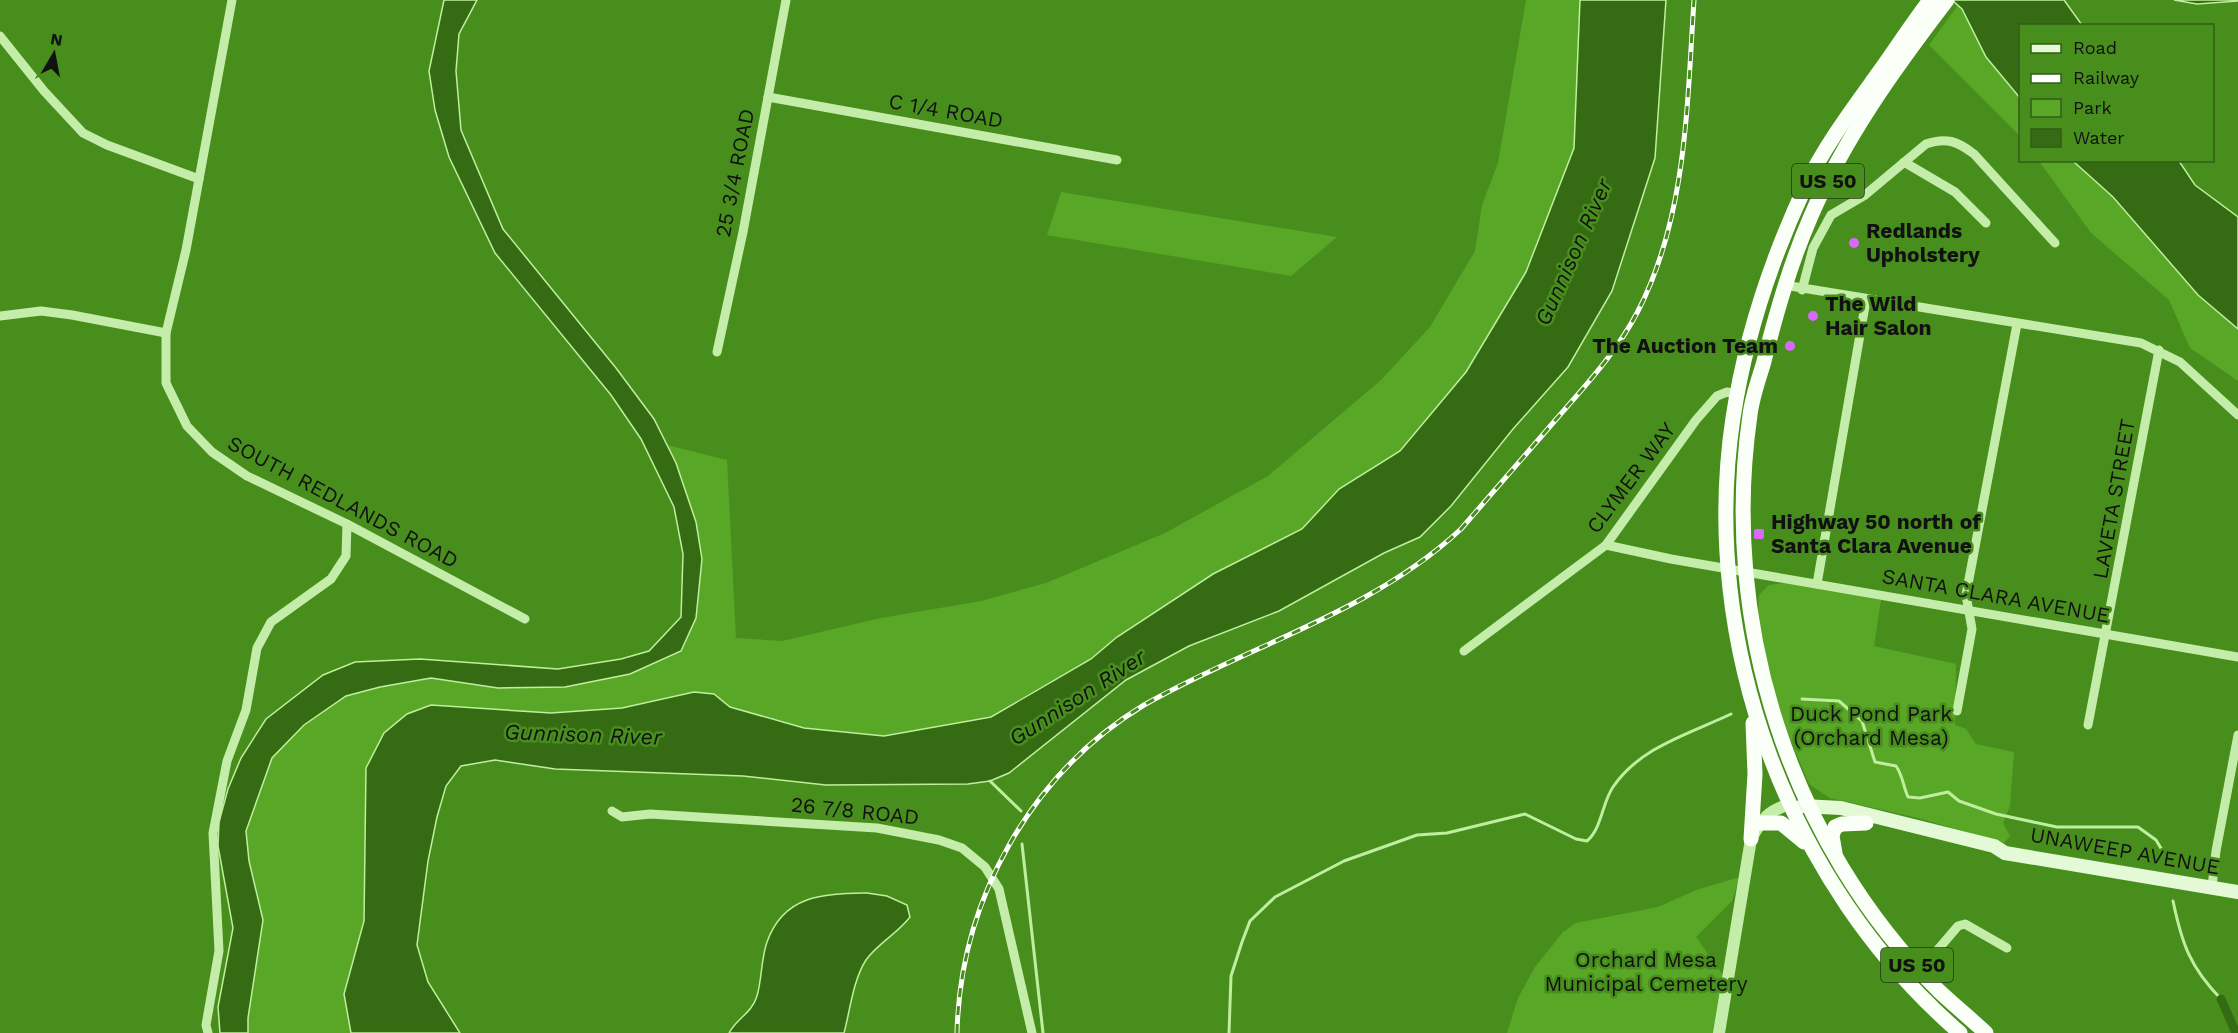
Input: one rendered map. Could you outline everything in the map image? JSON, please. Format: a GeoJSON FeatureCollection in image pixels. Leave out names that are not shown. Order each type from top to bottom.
{"type":"FeatureCollection","features":[{"type":"Feature","properties":{"kind":"highway","name":"US 50"},"geometry":{"type":"LineString","coordinates":[[1917,29],[1930,0]]}},
{"type":"Feature","properties":{"kind":"highway","name":"US 50"},"geometry":{"type":"LineString","coordinates":[[1947,0],[1917,29],[1880,80],[1827,184],[1784,285],[1750,416],[1743,504],[1744,570],[1769,705],[1809,807],[1836,856],[1890,934],[1938,990],[1986,1033]]}},
{"type":"Feature","properties":{"kind":"highway","name":"US 50"},"geometry":{"type":"LineString","coordinates":[[1880,80],[1848,112],[1806,186],[1763,291],[1732,420],[1726,504],[1727,567],[1733,613],[1752,702],[1763,738],[1815,853],[1842,898],[1886,956],[1928,1004],[1960,1033]]}},
{"type":"Feature","properties":{"kind":"highway"},"geometry":{"type":"LineString","coordinates":[[1784,285],[1781,262],[1815,184],[1842,136],[1848,112]]}},
{"type":"Feature","properties":{"kind":"highway"},"geometry":{"type":"LineString","coordinates":[[1750,416],[1743,404],[1768,305],[1763,291]]}},
{"type":"Feature","properties":{"kind":"highway"},"geometry":{"type":"LineString","coordinates":[[1732,420],[1736,430],[1733,552],[1744,570]]}},
{"type":"Feature","properties":{"kind":"highway"},"geometry":{"type":"LineString","coordinates":[[1751,839],[1755,774],[1752,702]]}},
{"type":"Feature","properties":{"kind":"highway"},"geometry":{"type":"LineString","coordinates":[[1760,823],[1781,823],[1815,853]]}},
{"type":"Feature","properties":{"kind":"highway"},"geometry":{"type":"LineString","coordinates":[[1836,856],[1832,836],[1835,827],[1842,824],[1866,823]]}},
{"type":"Feature","properties":{"kind":"main road","name":"UNAWEEP AVENUE"},"geometry":{"type":"LineString","coordinates":[[1791,804],[1826,809],[1841,808],[1994,846],[2005,852],[2238,892]]}},
{"type":"Feature","properties":{"kind":"main road","name":"UNAWEEP AVENUE"},"geometry":{"type":"LineString","coordinates":[[1826,809],[1840,816],[1992,855],[2005,852]]}},
{"type":"Feature","properties":{"kind":"street","name":"SOUTH REDLANDS ROAD"},"geometry":{"type":"LineString","coordinates":[[232,0],[180,281],[166,333],[166,383],[187,426],[212,452],[247,476],[346,524],[525,620]]}},
{"type":"Feature","properties":{"kind":"street","name":"25 3/4 ROAD"},"geometry":{"type":"LineString","coordinates":[[717,352],[743,232],[786,0]]}},
{"type":"Feature","properties":{"kind":"street"},"geometry":{"type":"LineString","coordinates":[[0,36],[44,91],[83,133],[107,145],[199,179]]}},
{"type":"Feature","properties":{"kind":"street","name":"C 1/4 ROAD"},"geometry":{"type":"LineString","coordinates":[[768,97],[1118,160]]}},
{"type":"Feature","properties":{"kind":"street"},"geometry":{"type":"LineString","coordinates":[[1802,290],[1813,248],[1831,215],[1865,195],[1926,144],[1938,140],[1960,143],[1974,154],[2055,243]]}},
{"type":"Feature","properties":{"kind":"street"},"geometry":{"type":"LineString","coordinates":[[1904,162],[1955,192],[1986,223]]}},
{"type":"Feature","properties":{"kind":"street"},"geometry":{"type":"LineString","coordinates":[[1784,285],[1802,290],[2141,343],[2180,362],[2238,415]]}},
{"type":"Feature","properties":{"kind":"street"},"geometry":{"type":"LineString","coordinates":[[1816,584],[1866,300]]}},
{"type":"Feature","properties":{"kind":"street"},"geometry":{"type":"LineString","coordinates":[[0,316],[41,311],[166,333]]}},
{"type":"Feature","properties":{"kind":"street"},"geometry":{"type":"LineString","coordinates":[[1957,711],[1972,629],[1966,595],[2017,324]]}},
{"type":"Feature","properties":{"kind":"street","name":"LAVETA STREET"},"geometry":{"type":"LineString","coordinates":[[2088,725],[2108,634],[2159,350]]}},
{"type":"Feature","properties":{"kind":"street","name":"CLYMER WAY"},"geometry":{"type":"LineString","coordinates":[[1464,651],[1606,545],[1703,412],[1717,396],[1726,392],[1737,394]]}},
{"type":"Feature","properties":{"kind":"street"},"geometry":{"type":"LineString","coordinates":[[208,1033],[206,1025],[219,951],[213,832],[227,761],[246,710],[257,648],[271,622],[331,579],[346,556],[346,524]]}},
{"type":"Feature","properties":{"kind":"street","name":"SANTA CLARA AVENUE"},"geometry":{"type":"LineString","coordinates":[[1606,545],[2238,657]]}},
{"type":"Feature","properties":{"kind":"street"},"geometry":{"type":"LineString","coordinates":[[2212,887],[2216,851],[2238,735]]}},
{"type":"Feature","properties":{"kind":"street"},"geometry":{"type":"LineString","coordinates":[[1719,1033],[1751,839],[1760,823],[1772,810],[1791,804]]}},
{"type":"Feature","properties":{"kind":"street","name":"26 7/8 ROAD"},"geometry":{"type":"LineString","coordinates":[[612,811],[622,817],[650,814],[877,828],[913,833],[962,848],[985,867],[999,888],[1032,1033]]}},
{"type":"Feature","properties":{"kind":"street"},"geometry":{"type":"LineString","coordinates":[[1886,956],[1918,967],[1929,960],[1958,926],[1965,924],[2007,948]]}},
{"type":"Feature","properties":{"kind":"green space"},"geometry":{"type":"Polygon","coordinates":[[[1526,0],[1580,0],[1574,148],[1526,272],[1466,372],[1400,451],[1339,489],[1302,529],[1213,574],[1117,637],[1091,659],[991,716],[884,736],[804,728],[730,707],[714,694],[694,692],[622,708],[551,713],[366,768],[364,921],[344,994],[351,1033],[248,1033],[249,861],[246,831],[272,758],[304,725],[346,696],[380,687],[431,678],[498,688],[630,674],[681,651],[696,522],[676,463],[667,445],[727,460],[736,638],[782,641],[881,618],[981,601],[1046,583],[1165,533],[1268,476],[1381,380],[1430,327],[1475,251],[1482,205],[1498,163],[1526,0]]]}},
{"type":"Feature","properties":{"kind":"green space"},"geometry":{"type":"Polygon","coordinates":[[[1958,5],[2019,96],[2019,135],[1929,45],[1958,5]]]}},
{"type":"Feature","properties":{"kind":"green space"},"geometry":{"type":"Polygon","coordinates":[[[2040,162],[2074,162],[2113,197],[2198,295],[2238,329],[2238,381],[2190,348],[2169,300],[2091,233],[2040,162]]]}},
{"type":"Feature","properties":{"kind":"green space"},"geometry":{"type":"Polygon","coordinates":[[[1061,192],[1337,237],[1291,276],[1047,235],[1061,192]]]}},
{"type":"Feature","properties":{"kind":"green space","name":"Duck Pond Park (Orchard Mesa)"},"geometry":{"type":"Polygon","coordinates":[[[1791,582],[1881,600],[1874,646],[1956,664],[1955,725],[1966,729],[1976,744],[2014,752],[2010,806],[2003,823],[2010,836],[2004,843],[1918,818],[1830,798],[1809,784],[1771,692],[1758,611],[1759,595],[1769,585],[1791,582]]]}},
{"type":"Feature","properties":{"kind":"green space","name":"Orchard Mesa Municipal Cemetery"},"geometry":{"type":"Polygon","coordinates":[[[1740,877],[1732,901],[1696,937],[1723,975],[1713,1033],[1507,1033],[1518,998],[1535,967],[1563,932],[1576,923],[1658,907],[1696,890],[1740,877]]]}},
{"type":"Feature","properties":{"kind":"water"},"geometry":{"type":"Polygon","coordinates":[[[444,0],[477,0],[459,34],[456,71],[461,130],[503,229],[616,368],[654,419],[676,463],[696,522],[702,559],[696,618],[681,651],[630,674],[565,687],[498,688],[431,678],[346,696],[304,725],[272,758],[246,831],[249,861],[263,920],[248,1018],[248,1033],[220,1033],[218,1007],[233,928],[218,846],[219,822],[228,789],[241,758],[266,719],[323,675],[355,662],[420,659],[558,669],[621,659],[649,651],[681,617],[683,554],[674,507],[641,439],[611,395],[495,253],[449,157],[435,110],[429,71],[444,0]]]}},
{"type":"Feature","properties":{"kind":"water","name":"Gunnison River"},"geometry":{"type":"Polygon","coordinates":[[[1580,0],[1666,0],[1655,158],[1612,291],[1568,367],[1513,429],[1451,506],[1420,537],[1384,553],[1279,611],[1189,646],[1126,680],[1009,773],[990,781],[968,784],[826,785],[743,776],[555,769],[495,760],[461,766],[446,786],[437,817],[428,861],[417,945],[428,982],[460,1033],[351,1033],[344,994],[364,921],[366,768],[384,733],[407,714],[431,705],[551,713],[622,708],[694,692],[714,694],[730,707],[804,728],[884,736],[991,717],[1091,659],[1117,637],[1213,574],[1302,529],[1339,489],[1400,451],[1466,372],[1526,272],[1574,148],[1580,0]]]}},
{"type":"Feature","properties":{"kind":"water"},"geometry":{"type":"Polygon","coordinates":[[[1952,0],[2064,0],[2081,24],[2019,24],[2019,97],[1986,57],[1962,9],[1952,0]]]}},
{"type":"Feature","properties":{"kind":"water"},"geometry":{"type":"Polygon","coordinates":[[[2174,0],[2238,0],[2238,1],[2197,4],[2174,0]]]}},
{"type":"Feature","properties":{"kind":"water"},"geometry":{"type":"Polygon","coordinates":[[[2074,162],[2180,162],[2195,185],[2238,217],[2238,329],[2198,295],[2113,197],[2074,162]]]}},
{"type":"Feature","properties":{"kind":"water"},"geometry":{"type":"Polygon","coordinates":[[[867,893],[887,896],[907,905],[910,917],[866,960],[855,986],[844,1033],[729,1033],[755,1002],[767,942],[774,926],[784,914],[807,900],[821,896],[867,893]]]}},
{"type":"Feature","properties":{"kind":"waterway"},"geometry":{"type":"LineString","coordinates":[[1802,699],[1839,701],[1862,721],[1875,762],[1896,766],[1908,797],[1920,798],[1948,792],[1959,801],[1996,814],[2057,827],[2138,827],[2156,840],[2165,855]]}},
{"type":"Feature","properties":{"kind":"waterway"},"geometry":{"type":"LineString","coordinates":[[1229,1033],[1231,976],[1242,942],[1250,921],[1275,897],[1344,861],[1417,835],[1447,833],[1525,814],[1576,839],[1587,841],[1596,829],[1609,793],[1624,773],[1666,743],[1731,714]]}},
{"type":"Feature","properties":{"kind":"waterway"},"geometry":{"type":"LineString","coordinates":[[990,781],[1021,811]]}},
{"type":"Feature","properties":{"kind":"waterway"},"geometry":{"type":"LineString","coordinates":[[1022,844],[1043,1033]]}},
{"type":"Feature","properties":{"kind":"waterway"},"geometry":{"type":"LineString","coordinates":[[2173,901],[2189,954],[2202,976],[2221,999]]}},
{"type":"Feature","properties":{"kind":"waterway"},"geometry":{"type":"LineString","coordinates":[[2221,999],[2236,1033]]}},
{"type":"Feature","properties":{"kind":"railway"},"geometry":{"type":"LineString","coordinates":[[957,1033],[961,984],[971,936],[987,889],[1009,845],[1036,804],[1067,767],[1103,733],[1144,705],[1349,606],[1388,584],[1426,558],[1461,529],[1612,353],[1638,311],[1654,275],[1666,237],[1682,159],[1694,0]]}},
{"type":"Feature","properties":{"kind":"place","name":"Redlands Upholstery"},"geometry":{"type":"Point","coordinates":[1854,243]}},
{"type":"Feature","properties":{"kind":"place","name":"The Wild Hair Salon"},"geometry":{"type":"Point","coordinates":[1813,316]}},
{"type":"Feature","properties":{"kind":"place","name":"The Auction Team"},"geometry":{"type":"Point","coordinates":[1790,346]}},
{"type":"Feature","properties":{"kind":"place","name":"Highway 50 north of Santa Clara Avenue"},"geometry":{"type":"Point","coordinates":[1759,534]}}]}
